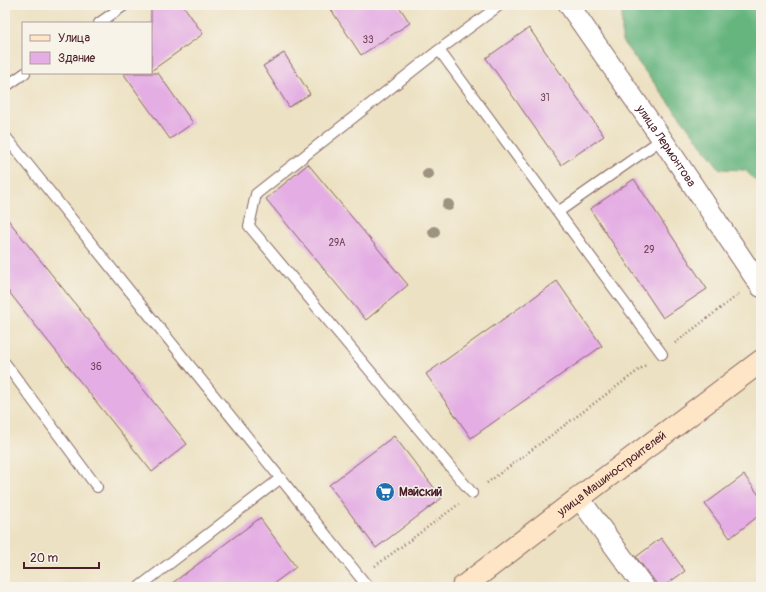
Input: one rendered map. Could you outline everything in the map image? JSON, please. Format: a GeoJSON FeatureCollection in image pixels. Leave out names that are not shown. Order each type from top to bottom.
{"type":"FeatureCollection","features":[{"type":"Feature","properties":{"kind":"street","name":"улица Лермонтова"},"geometry":{"type":"LineString","coordinates":[[569,5],[662,139],[759,284]]}},
{"type":"Feature","properties":{"kind":"street","name":"улица Машиностроителей"},"geometry":{"type":"LineString","coordinates":[[463,587],[761,361]]}},
{"type":"Feature","properties":{"kind":"street"},"geometry":{"type":"LineString","coordinates":[[579,498],[644,587]]}},
{"type":"Feature","properties":{"kind":"lane"},"geometry":{"type":"LineString","coordinates":[[100,22],[125,5]]}},
{"type":"Feature","properties":{"kind":"lane"},"geometry":{"type":"LineString","coordinates":[[472,493],[249,226],[256,194],[439,50],[500,5]]}},
{"type":"Feature","properties":{"kind":"lane"},"geometry":{"type":"LineString","coordinates":[[439,50],[662,354]]}},
{"type":"Feature","properties":{"kind":"lane"},"geometry":{"type":"LineString","coordinates":[[5,87],[24,74]]}},
{"type":"Feature","properties":{"kind":"lane"},"geometry":{"type":"LineString","coordinates":[[5,136],[368,587]]}},
{"type":"Feature","properties":{"kind":"lane"},"geometry":{"type":"LineString","coordinates":[[558,212],[662,139]]}},
{"type":"Feature","properties":{"kind":"lane"},"geometry":{"type":"LineString","coordinates":[[5,363],[97,487]]}},
{"type":"Feature","properties":{"kind":"lane"},"geometry":{"type":"LineString","coordinates":[[139,587],[280,478]]}},
{"type":"Feature","properties":{"kind":"path"},"geometry":{"type":"LineString","coordinates":[[361,577],[472,493],[759,284]]}},
{"type":"Feature","properties":{"kind":"green space"},"geometry":{"type":"Polygon","coordinates":[[[622,5],[643,5],[652,9],[658,5],[761,5],[761,186],[745,170],[720,169],[622,41],[622,5]]]}},
{"type":"Feature","properties":{"kind":"building"},"geometry":{"type":"Polygon","coordinates":[[[151,5],[183,5],[203,34],[152,70],[151,5]]]}},
{"type":"Feature","properties":{"kind":"building"},"geometry":{"type":"Polygon","coordinates":[[[328,5],[398,5],[410,23],[361,55],[328,5]]]}},
{"type":"Feature","properties":{"kind":"building"},"geometry":{"type":"Polygon","coordinates":[[[529,28],[604,136],[561,165],[486,58],[529,28]]]}},
{"type":"Feature","properties":{"kind":"building"},"geometry":{"type":"Polygon","coordinates":[[[284,53],[310,94],[289,107],[263,66],[284,53]]]}},
{"type":"Feature","properties":{"kind":"building"},"geometry":{"type":"Polygon","coordinates":[[[158,73],[193,123],[170,139],[124,74],[158,73]]]}},
{"type":"Feature","properties":{"kind":"building"},"geometry":{"type":"Polygon","coordinates":[[[308,164],[408,285],[366,320],[266,199],[308,164]]]}},
{"type":"Feature","properties":{"kind":"building"},"geometry":{"type":"Polygon","coordinates":[[[634,179],[707,289],[663,318],[590,209],[634,179]]]}},
{"type":"Feature","properties":{"kind":"building"},"geometry":{"type":"Polygon","coordinates":[[[5,216],[187,444],[152,472],[5,287],[5,216]]]}},
{"type":"Feature","properties":{"kind":"building"},"geometry":{"type":"Polygon","coordinates":[[[557,281],[602,346],[471,438],[426,374],[557,281]]]}},
{"type":"Feature","properties":{"kind":"building","name":"Майский"},"geometry":{"type":"Polygon","coordinates":[[[394,436],[442,498],[376,548],[329,485],[394,436]]]}},
{"type":"Feature","properties":{"kind":"building"},"geometry":{"type":"Polygon","coordinates":[[[744,475],[761,498],[761,514],[730,538],[705,504],[744,475]]]}},
{"type":"Feature","properties":{"kind":"building"},"geometry":{"type":"Polygon","coordinates":[[[260,518],[296,567],[269,587],[167,587],[260,518]]]}},
{"type":"Feature","properties":{"kind":"building"},"geometry":{"type":"Polygon","coordinates":[[[661,538],[685,571],[663,587],[659,587],[636,557],[661,538]]]}},
{"type":"Feature","properties":{"kind":"place","name":"Майский"},"geometry":{"type":"Point","coordinates":[385,492]}}]}
